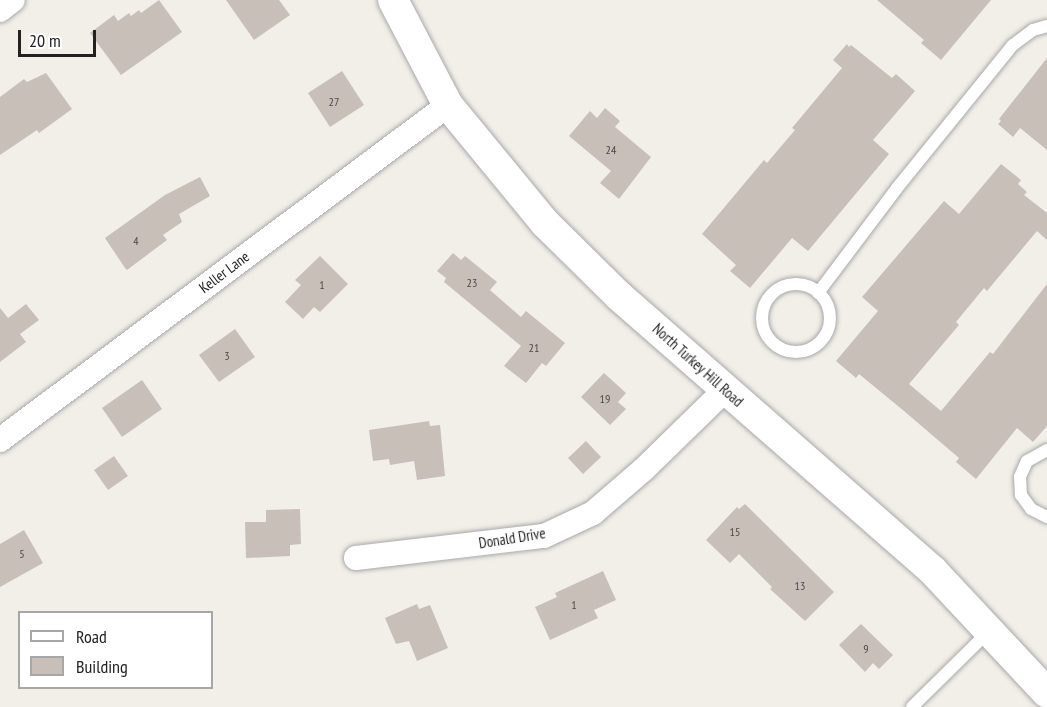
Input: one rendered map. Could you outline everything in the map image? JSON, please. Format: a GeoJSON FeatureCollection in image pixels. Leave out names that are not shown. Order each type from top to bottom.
{"type":"FeatureCollection","features":[{"type":"Feature","properties":{"kind":"street"},"geometry":{"type":"LineString","coordinates":[[0,10],[13,0]]}},
{"type":"Feature","properties":{"kind":"street","name":"North Turkey Hill Road"},"geometry":{"type":"LineString","coordinates":[[393,0],[448,105],[545,223],[619,296],[933,571],[1047,693]]}},
{"type":"Feature","properties":{"kind":"street","name":"Keller Lane"},"geometry":{"type":"LineString","coordinates":[[0,440],[448,105]]}},
{"type":"Feature","properties":{"kind":"street","name":"Donald Drive"},"geometry":{"type":"LineString","coordinates":[[356,558],[544,536],[593,513],[644,469],[725,390]]}},
{"type":"Feature","properties":{"kind":"lane"},"geometry":{"type":"LineString","coordinates":[[818,293],[897,188],[1013,45],[1033,30],[1047,26]]}},
{"type":"Feature","properties":{"kind":"lane"},"geometry":{"type":"LineString","coordinates":[[788,285],[809,287],[818,293],[829,310],[827,331],[821,340],[813,347],[793,352],[774,344],[763,326],[762,315],[770,296],[788,285]]}},
{"type":"Feature","properties":{"kind":"lane"},"geometry":{"type":"LineString","coordinates":[[1047,450],[1027,460],[1020,477],[1021,495],[1031,509],[1047,517]]}},
{"type":"Feature","properties":{"kind":"lane"},"geometry":{"type":"LineString","coordinates":[[912,707],[990,630]]}},
{"type":"Feature","properties":{"kind":"building"},"geometry":{"type":"Polygon","coordinates":[[[159,0],[182,32],[121,75],[90,33],[114,15],[118,21],[129,13],[131,16],[139,10],[141,13],[159,0]]]}},
{"type":"Feature","properties":{"kind":"building"},"geometry":{"type":"Polygon","coordinates":[[[226,0],[279,0],[290,15],[254,40],[226,0]]]}},
{"type":"Feature","properties":{"kind":"building"},"geometry":{"type":"Polygon","coordinates":[[[877,0],[991,0],[941,60],[921,43],[924,40],[877,0]]]}},
{"type":"Feature","properties":{"kind":"building"},"geometry":{"type":"Polygon","coordinates":[[[847,44],[892,78],[896,74],[915,91],[873,140],[889,154],[808,251],[792,238],[750,288],[730,271],[736,265],[702,234],[764,160],[767,163],[795,130],[792,128],[842,68],[833,60],[847,44]]]}},
{"type":"Feature","properties":{"kind":"building"},"geometry":{"type":"Polygon","coordinates":[[[1047,58],[1047,150],[1020,128],[1013,137],[998,124],[1001,121],[999,119],[1047,58]]]}},
{"type":"Feature","properties":{"kind":"building"},"geometry":{"type":"Polygon","coordinates":[[[342,71],[364,105],[330,127],[308,93],[342,71]]]}},
{"type":"Feature","properties":{"kind":"building"},"geometry":{"type":"Polygon","coordinates":[[[46,73],[72,109],[39,133],[37,130],[0,155],[0,97],[24,79],[27,82],[46,73]]]}},
{"type":"Feature","properties":{"kind":"building"},"geometry":{"type":"Polygon","coordinates":[[[605,108],[620,121],[615,127],[651,157],[619,199],[600,183],[611,171],[569,136],[590,111],[597,118],[605,108]]]}},
{"type":"Feature","properties":{"kind":"building"},"geometry":{"type":"Polygon","coordinates":[[[1001,164],[1021,180],[1018,184],[1027,192],[1024,195],[1047,213],[1047,240],[1037,231],[987,291],[984,288],[956,322],[959,325],[909,384],[941,411],[990,352],[993,354],[1047,284],[1047,426],[1033,442],[1017,428],[976,479],[956,462],[959,458],[904,411],[859,374],[856,378],[836,361],[878,311],[862,297],[944,201],[959,214],[1001,164]]]}},
{"type":"Feature","properties":{"kind":"building"},"geometry":{"type":"Polygon","coordinates":[[[200,177],[210,196],[179,214],[182,222],[163,235],[167,240],[127,270],[105,238],[165,195],[200,177]]]}},
{"type":"Feature","properties":{"kind":"building"},"geometry":{"type":"Polygon","coordinates":[[[453,253],[461,260],[465,256],[497,282],[490,290],[521,317],[526,311],[565,343],[546,366],[542,363],[526,383],[504,366],[521,346],[444,282],[446,278],[437,271],[453,253]]]}},
{"type":"Feature","properties":{"kind":"building"},"geometry":{"type":"Polygon","coordinates":[[[320,256],[348,284],[320,312],[314,307],[303,319],[285,302],[301,285],[295,280],[320,256]]]}},
{"type":"Feature","properties":{"kind":"building"},"geometry":{"type":"Polygon","coordinates":[[[26,304],[39,320],[20,334],[26,342],[0,362],[0,308],[8,318],[26,304]]]}},
{"type":"Feature","properties":{"kind":"building"},"geometry":{"type":"Polygon","coordinates":[[[235,329],[255,357],[219,382],[199,355],[235,329]]]}},
{"type":"Feature","properties":{"kind":"building"},"geometry":{"type":"Polygon","coordinates":[[[604,373],[626,393],[618,402],[626,409],[610,425],[581,397],[604,373]]]}},
{"type":"Feature","properties":{"kind":"building"},"geometry":{"type":"Polygon","coordinates":[[[142,380],[162,409],[122,437],[102,408],[142,380]]]}},
{"type":"Feature","properties":{"kind":"building"},"geometry":{"type":"Polygon","coordinates":[[[429,421],[430,426],[440,425],[445,476],[417,480],[414,461],[390,465],[389,459],[373,461],[369,430],[429,421]]]}},
{"type":"Feature","properties":{"kind":"building"},"geometry":{"type":"Polygon","coordinates":[[[586,441],[601,457],[583,474],[568,458],[586,441]]]}},
{"type":"Feature","properties":{"kind":"building"},"geometry":{"type":"Polygon","coordinates":[[[114,456],[128,476],[108,490],[94,470],[114,456]]]}},
{"type":"Feature","properties":{"kind":"building"},"geometry":{"type":"Polygon","coordinates":[[[745,504],[834,592],[805,621],[770,589],[772,587],[739,554],[730,563],[706,540],[737,507],[739,509],[745,504]]]}},
{"type":"Feature","properties":{"kind":"building"},"geometry":{"type":"Polygon","coordinates":[[[300,509],[301,544],[290,545],[290,556],[246,558],[245,522],[266,522],[266,510],[300,509]]]}},
{"type":"Feature","properties":{"kind":"building"},"geometry":{"type":"Polygon","coordinates":[[[24,530],[43,563],[0,587],[0,544],[24,530]]]}},
{"type":"Feature","properties":{"kind":"building"},"geometry":{"type":"Polygon","coordinates":[[[603,571],[616,600],[594,610],[598,618],[550,640],[535,607],[557,597],[555,593],[603,571]]]}},
{"type":"Feature","properties":{"kind":"building"},"geometry":{"type":"Polygon","coordinates":[[[417,604],[419,609],[430,605],[448,648],[417,661],[409,641],[396,644],[385,618],[417,604]]]}},
{"type":"Feature","properties":{"kind":"building"},"geometry":{"type":"Polygon","coordinates":[[[861,624],[893,655],[879,669],[873,663],[865,672],[839,645],[861,624]]]}}]}
